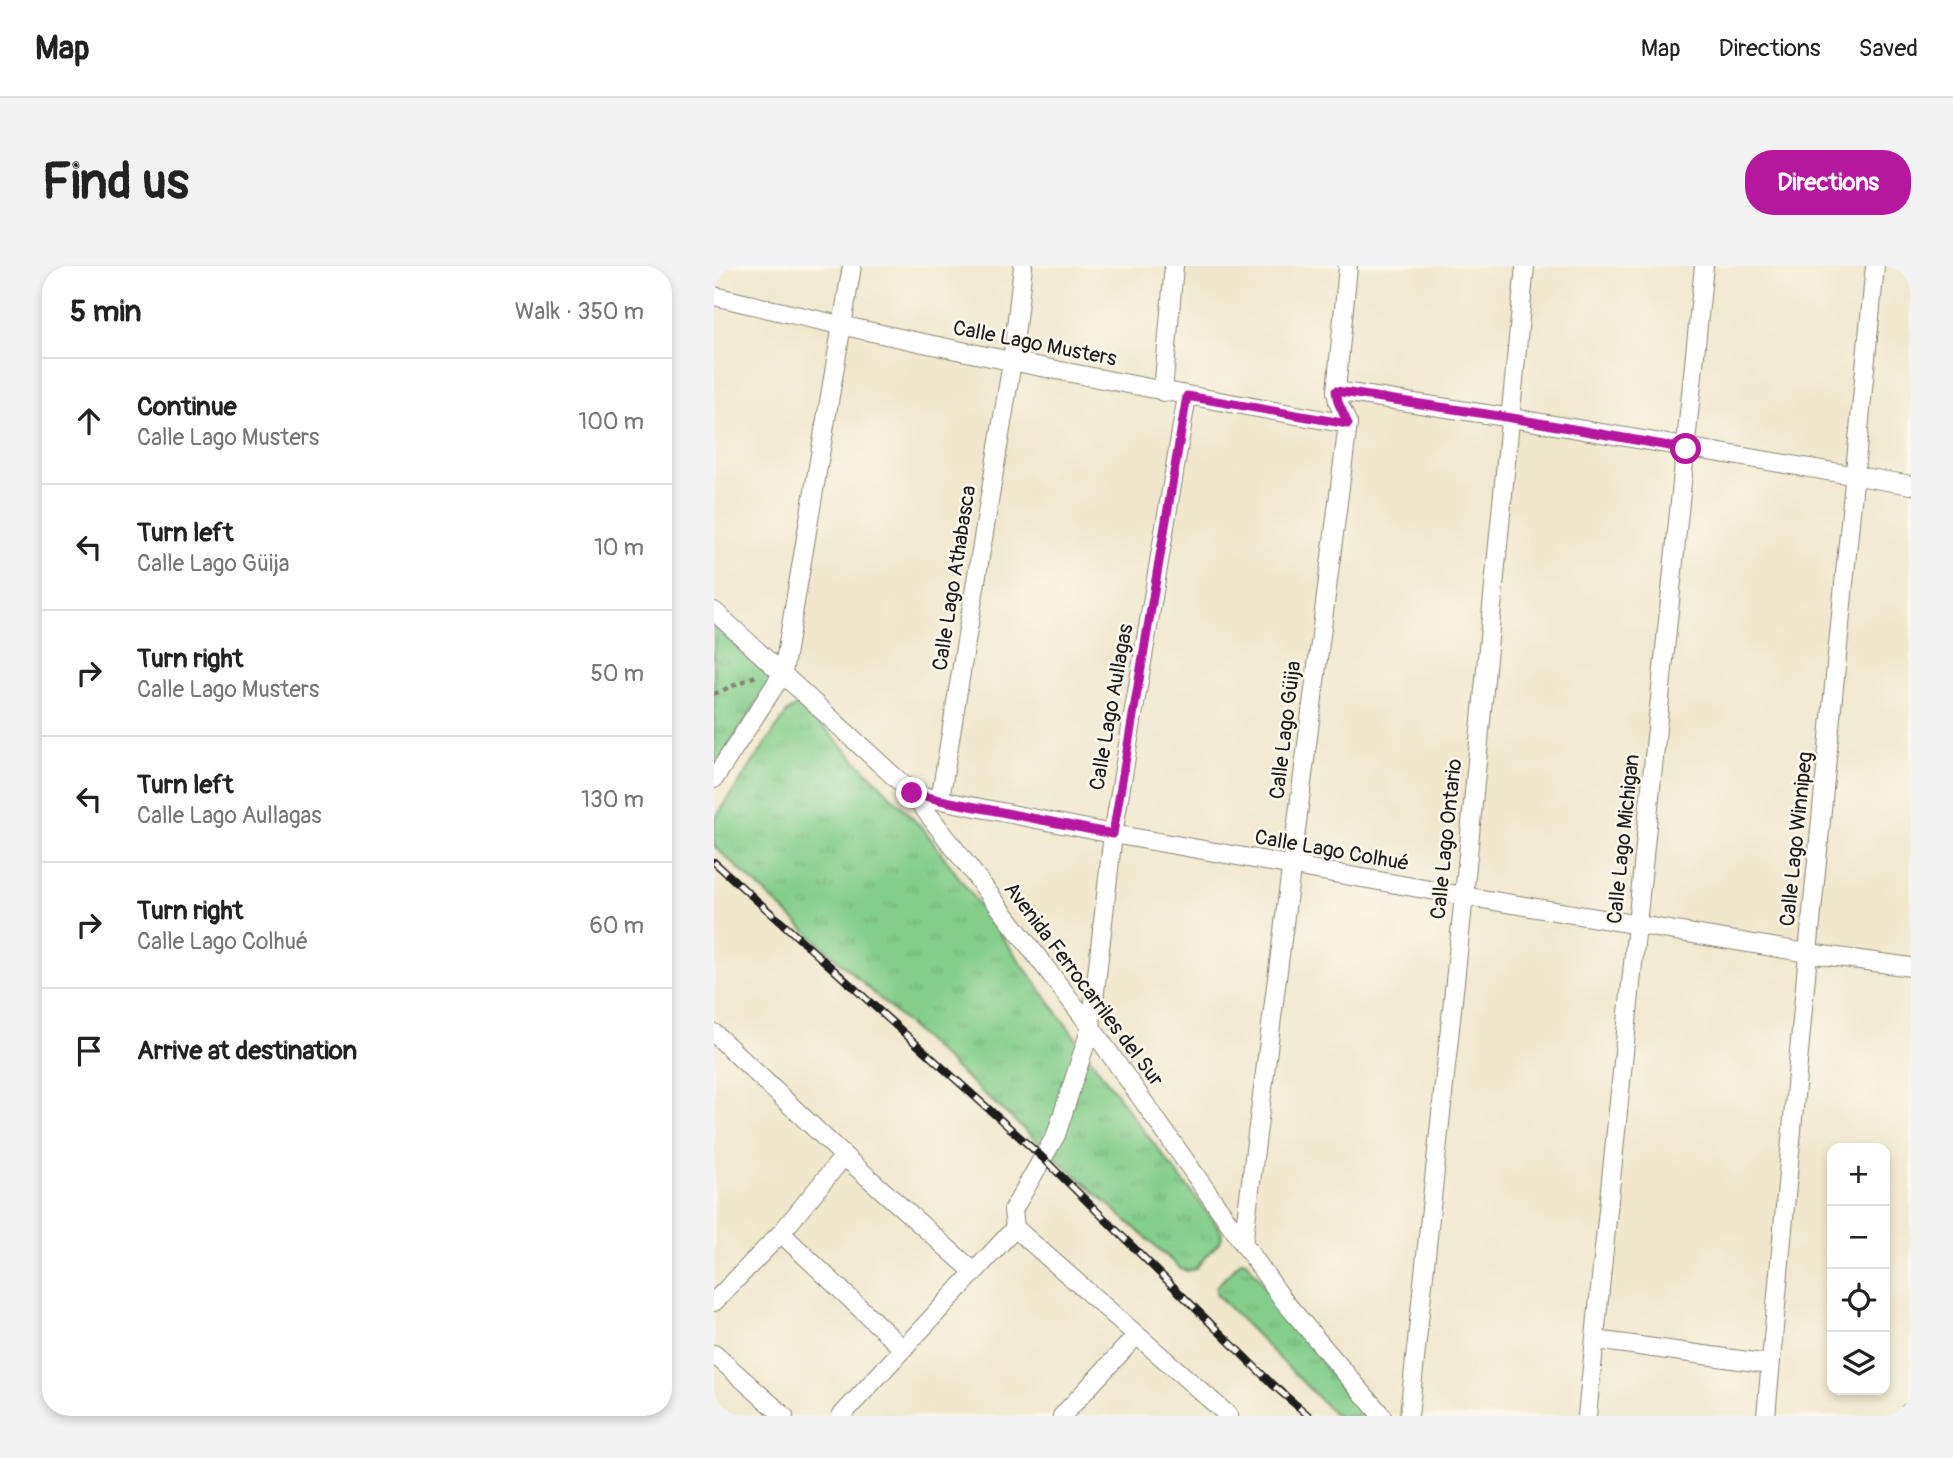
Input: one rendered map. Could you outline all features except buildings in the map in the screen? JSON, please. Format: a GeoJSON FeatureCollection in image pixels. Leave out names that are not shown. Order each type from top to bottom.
{"type":"FeatureCollection","features":[{"type":"Feature","properties":{"kind":"street"},"geometry":{"type":"LineString","coordinates":[[714,779],[731,757],[780,670],[852,266]]}},
{"type":"Feature","properties":{"kind":"street","name":"Calle Lago Athabasca"},"geometry":{"type":"LineString","coordinates":[[940,800],[1012,362],[1023,266]]}},
{"type":"Feature","properties":{"kind":"street"},"geometry":{"type":"LineString","coordinates":[[1163,392],[1174,266]]}},
{"type":"Feature","properties":{"kind":"street","name":"Calle Lago Güija"},"geometry":{"type":"LineString","coordinates":[[1243,1244],[1348,424],[1336,391],[1348,266]]}},
{"type":"Feature","properties":{"kind":"street","name":"Calle Lago Ontario"},"geometry":{"type":"LineString","coordinates":[[1409,1416],[1464,897],[1525,266]]}},
{"type":"Feature","properties":{"kind":"street","name":"Calle Lago Michigan"},"geometry":{"type":"LineString","coordinates":[[1587,1416],[1704,266]]}},
{"type":"Feature","properties":{"kind":"street","name":"Calle Lago Winnipeg"},"geometry":{"type":"LineString","coordinates":[[1766,1416],[1875,266]]}},
{"type":"Feature","properties":{"kind":"street","name":"Calle Lago Musters"},"geometry":{"type":"LineString","coordinates":[[714,296],[1012,362],[1163,392],[1348,424]]}},
{"type":"Feature","properties":{"kind":"street"},"geometry":{"type":"LineString","coordinates":[[1336,391],[1911,485]]}},
{"type":"Feature","properties":{"kind":"street","name":"Calle Lago Aullagas"},"geometry":{"type":"LineString","coordinates":[[1014,1228],[1013,1210],[1056,1135],[1091,1027],[1113,834],[1187,396]]}},
{"type":"Feature","properties":{"kind":"street","name":"Avenida Ferrocarriles del Sur"},"geometry":{"type":"LineString","coordinates":[[714,611],[912,793],[1091,1027],[1283,1301],[1382,1416]]}},
{"type":"Feature","properties":{"kind":"street","name":"Calle Lago Colhué"},"geometry":{"type":"LineString","coordinates":[[912,793],[1113,834],[1464,897],[1808,953],[1911,967]]}},
{"type":"Feature","properties":{"kind":"street"},"geometry":{"type":"LineString","coordinates":[[717,1042],[974,1272]]}},
{"type":"Feature","properties":{"kind":"street"},"geometry":{"type":"LineString","coordinates":[[714,1302],[780,1233],[844,1156]]}},
{"type":"Feature","properties":{"kind":"street"},"geometry":{"type":"LineString","coordinates":[[841,1416],[1014,1228],[1229,1416]]}},
{"type":"Feature","properties":{"kind":"street"},"geometry":{"type":"LineString","coordinates":[[780,1233],[902,1348]]}},
{"type":"Feature","properties":{"kind":"street"},"geometry":{"type":"LineString","coordinates":[[1062,1416],[1136,1336]]}},
{"type":"Feature","properties":{"kind":"street"},"geometry":{"type":"LineString","coordinates":[[1596,1340],[1769,1364]]}},
{"type":"Feature","properties":{"kind":"street"},"geometry":{"type":"LineString","coordinates":[[714,1354],[783,1416]]}},
{"type":"Feature","properties":{"kind":"path"},"geometry":{"type":"LineString","coordinates":[[714,694],[780,670]]}},
{"type":"Feature","properties":{"kind":"path"},"geometry":{"type":"LineString","coordinates":[[1896,1416],[1905,1406],[1911,1412]]}},
{"type":"Feature","properties":{"kind":"green space"},"geometry":{"type":"Polygon","coordinates":[[[714,625],[772,678],[714,770],[714,625]]]}},
{"type":"Feature","properties":{"kind":"green space"},"geometry":{"type":"Polygon","coordinates":[[[798,705],[805,708],[925,831],[1134,1118],[1218,1226],[1222,1233],[1221,1240],[1195,1269],[1181,1269],[955,1068],[714,846],[714,820],[788,711],[798,705]]]}},
{"type":"Feature","properties":{"kind":"green space"},"geometry":{"type":"Polygon","coordinates":[[[1242,1260],[1247,1262],[1339,1386],[1367,1416],[1336,1416],[1216,1294],[1216,1287],[1242,1260]]]}},
{"type":"Feature","properties":{"kind":"railway"},"geometry":{"type":"LineString","coordinates":[[714,862],[1043,1158],[1273,1385],[1309,1416]]}},
{"type":"Feature","properties":{"kind":"route"},"geometry":{"type":"LineString","coordinates":[[912,793],[1113,834],[1187,396],[1348,424],[1336,391],[1512,418],[1686,449]]}}]}
